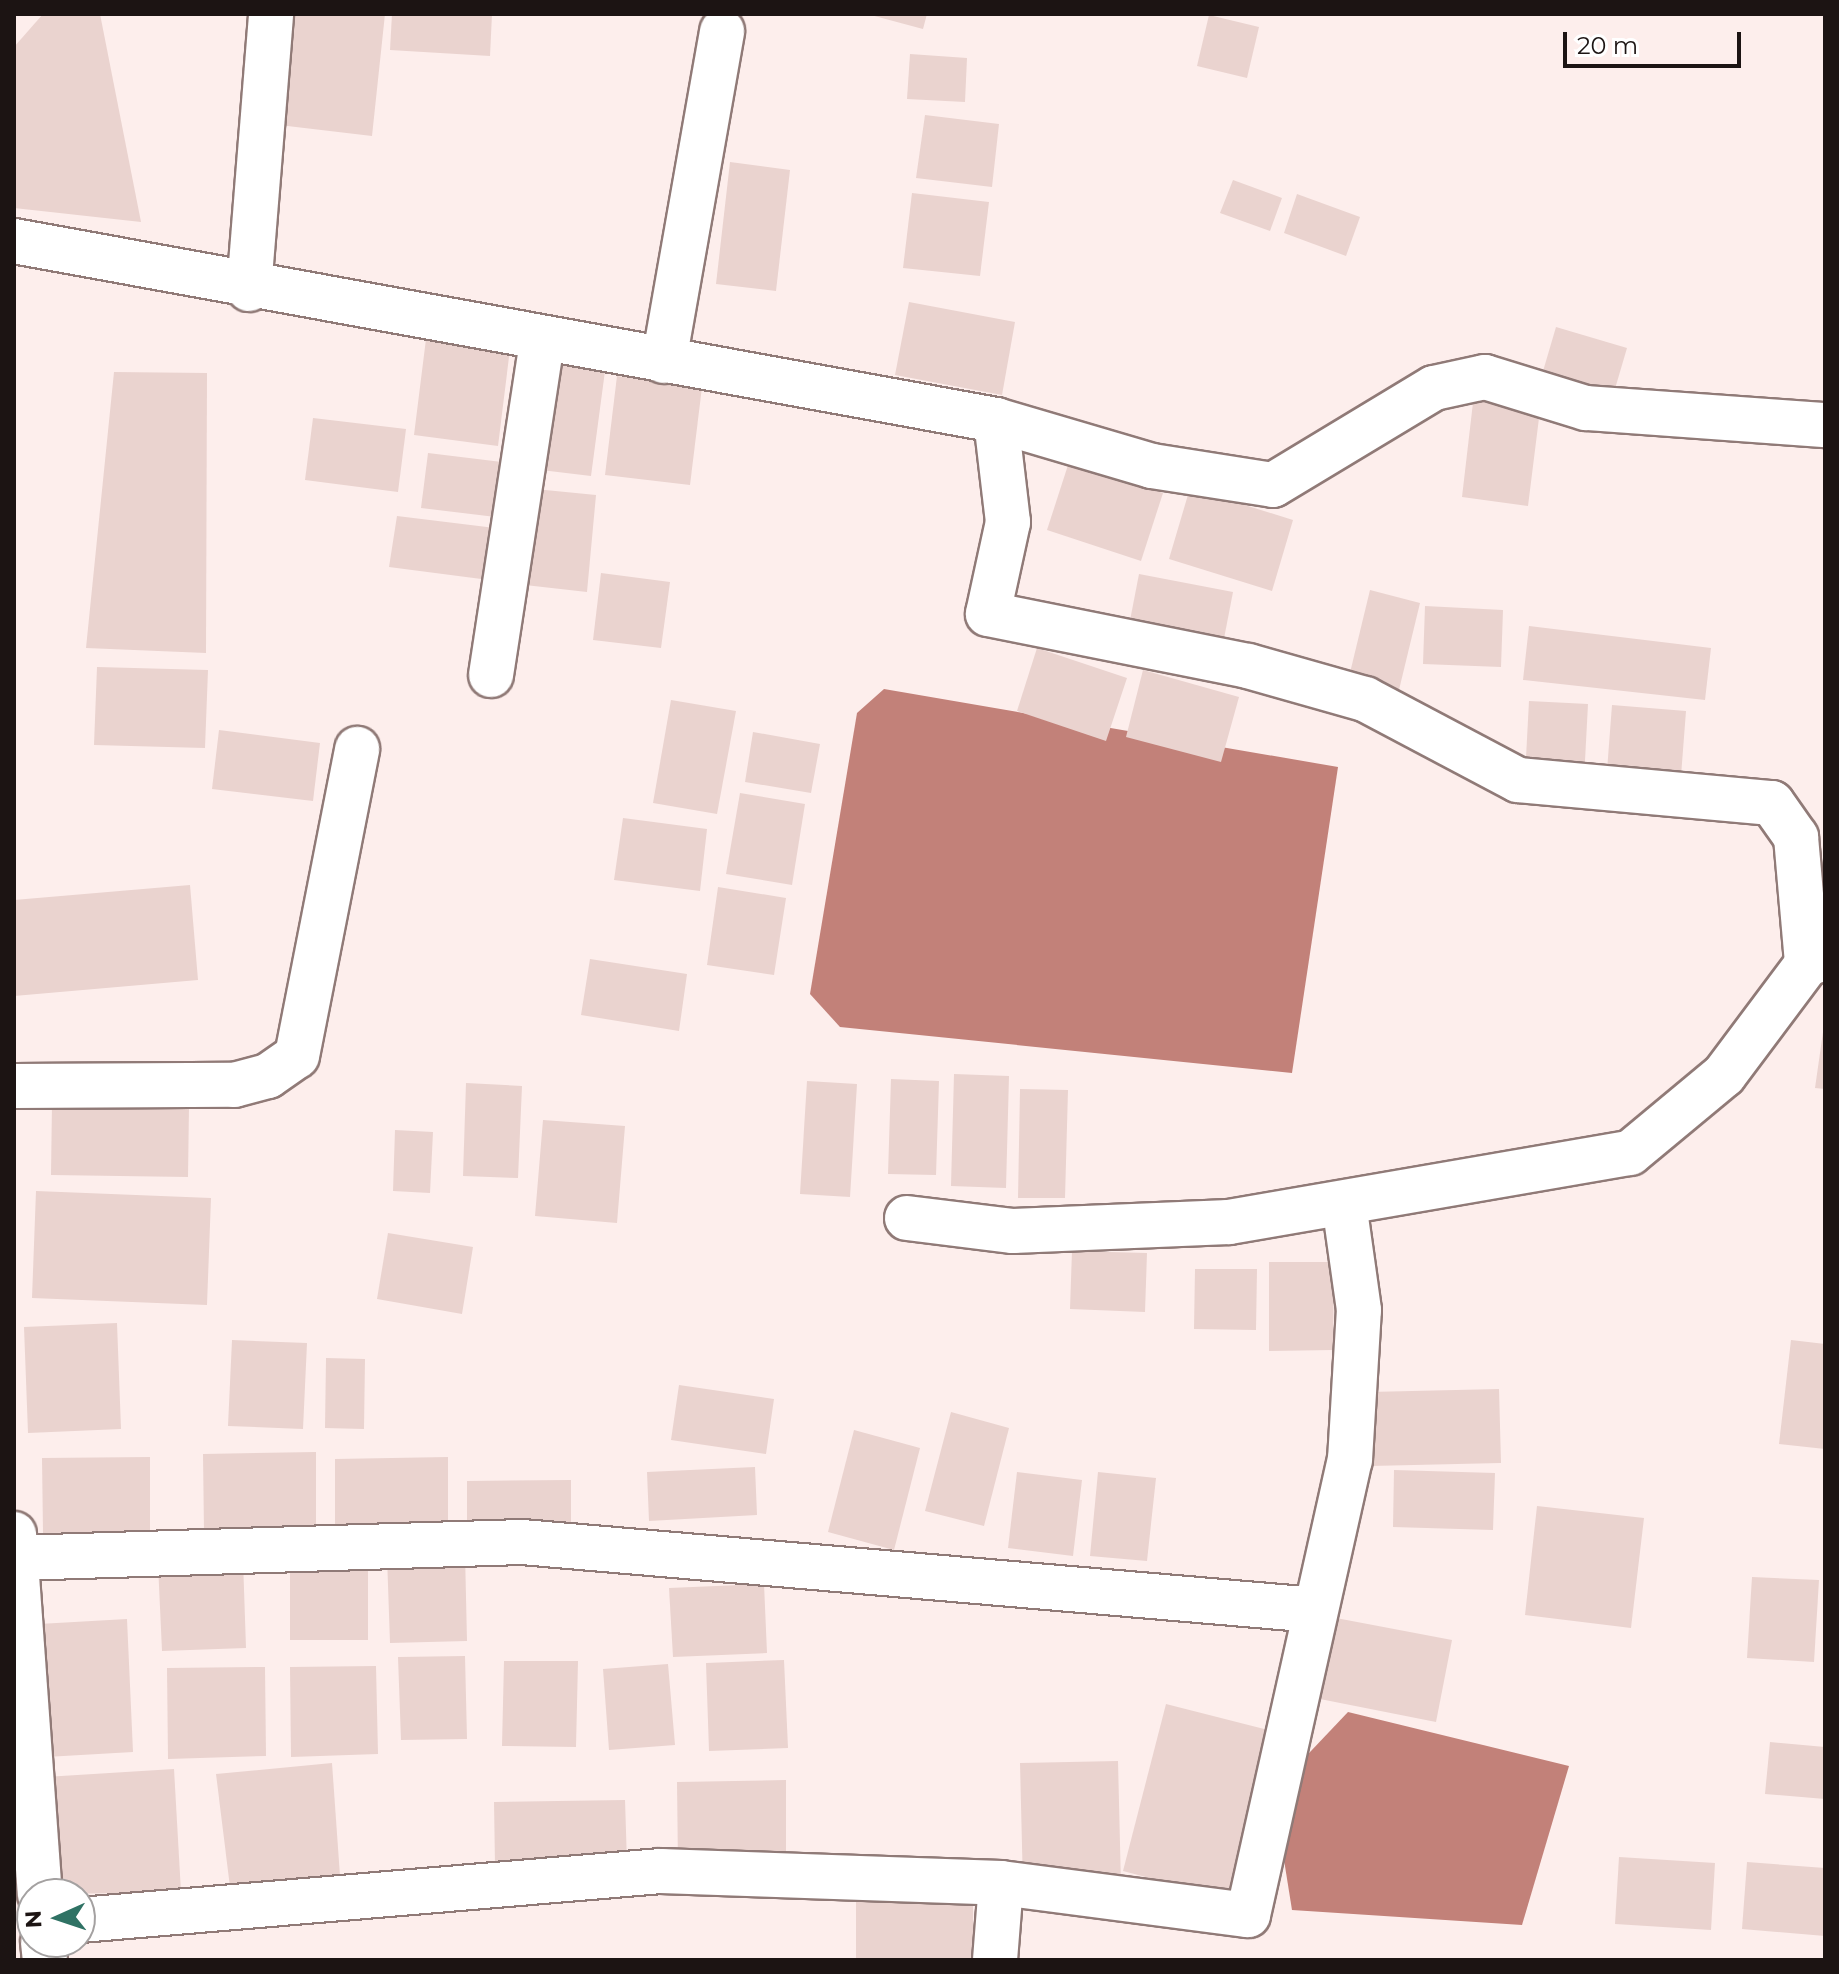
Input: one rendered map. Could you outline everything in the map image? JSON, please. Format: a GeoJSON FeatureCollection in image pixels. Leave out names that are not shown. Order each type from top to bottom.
{"type":"FeatureCollection","features":[{"type":"Feature","properties":{"kind":"street"},"geometry":{"type":"LineString","coordinates":[[249,289],[271,14]]}},
{"type":"Feature","properties":{"kind":"street"},"geometry":{"type":"LineString","coordinates":[[664,361],[722,31]]}},
{"type":"Feature","properties":{"kind":"street"},"geometry":{"type":"LineString","coordinates":[[14,241],[249,289],[996,420],[1152,466],[1273,485],[1434,388],[1485,377],[1586,408],[1825,425]]}},
{"type":"Feature","properties":{"kind":"street"},"geometry":{"type":"LineString","coordinates":[[491,675],[542,340]]}},
{"type":"Feature","properties":{"kind":"street"},"geometry":{"type":"LineString","coordinates":[[907,1218],[1013,1231],[1229,1222],[1630,1153],[1724,1075],[1816,961],[1796,837],[1772,803],[1518,780],[1365,699],[1248,666],[988,614],[1008,522],[996,420]]}},
{"type":"Feature","properties":{"kind":"street"},"geometry":{"type":"LineString","coordinates":[[14,1086],[234,1085],[268,1076],[297,1056],[357,749]]}},
{"type":"Feature","properties":{"kind":"street"},"geometry":{"type":"LineString","coordinates":[[96,1919],[661,1871],[1001,1883],[1248,1915],[1350,1460],[1359,1310],[1344,1203]]}},
{"type":"Feature","properties":{"kind":"street"},"geometry":{"type":"LineString","coordinates":[[39,1878],[15,1546],[522,1542],[1315,1610]]}},
{"type":"Feature","properties":{"kind":"street"},"geometry":{"type":"LineString","coordinates":[[995,1960],[1001,1883]]}},
{"type":"Feature","properties":{"kind":"shaded area"},"geometry":{"type":"Polygon","coordinates":[[[884,689],[1338,767],[1292,1073],[840,1027],[810,994],[857,713],[884,689]]]}},
{"type":"Feature","properties":{"kind":"shaded area"},"geometry":{"type":"Polygon","coordinates":[[[1348,1712],[1569,1766],[1522,1925],[1292,1910],[1273,1791],[1348,1712]]]}},
{"type":"Feature","properties":{"kind":"building"},"geometry":{"type":"Polygon","coordinates":[[[43,14],[100,14],[141,222],[14,208],[14,47],[43,14]]]}},
{"type":"Feature","properties":{"kind":"building"},"geometry":{"type":"Polygon","coordinates":[[[292,14],[385,14],[372,136],[279,125],[292,14]]]}},
{"type":"Feature","properties":{"kind":"building"},"geometry":{"type":"Polygon","coordinates":[[[392,14],[492,14],[490,56],[390,50],[392,14]]]}},
{"type":"Feature","properties":{"kind":"building"},"geometry":{"type":"Polygon","coordinates":[[[867,14],[927,14],[923,29],[867,14]]]}},
{"type":"Feature","properties":{"kind":"building"},"geometry":{"type":"Polygon","coordinates":[[[1209,15],[1259,27],[1247,78],[1197,66],[1209,15]]]}},
{"type":"Feature","properties":{"kind":"building"},"geometry":{"type":"Polygon","coordinates":[[[910,54],[967,58],[965,102],[907,99],[910,54]]]}},
{"type":"Feature","properties":{"kind":"building"},"geometry":{"type":"Polygon","coordinates":[[[925,115],[999,124],[992,187],[916,178],[925,115]]]}},
{"type":"Feature","properties":{"kind":"building"},"geometry":{"type":"Polygon","coordinates":[[[730,162],[790,170],[776,291],[716,284],[730,162]]]}},
{"type":"Feature","properties":{"kind":"building"},"geometry":{"type":"Polygon","coordinates":[[[1233,180],[1282,198],[1270,231],[1220,213],[1233,180]]]}},
{"type":"Feature","properties":{"kind":"building"},"geometry":{"type":"Polygon","coordinates":[[[912,193],[989,202],[980,276],[903,268],[912,193]]]}},
{"type":"Feature","properties":{"kind":"building"},"geometry":{"type":"Polygon","coordinates":[[[1297,194],[1360,217],[1346,256],[1284,233],[1297,194]]]}},
{"type":"Feature","properties":{"kind":"building"},"geometry":{"type":"Polygon","coordinates":[[[909,302],[1015,322],[1002,395],[895,375],[909,302]]]}},
{"type":"Feature","properties":{"kind":"building"},"geometry":{"type":"Polygon","coordinates":[[[1556,327],[1627,348],[1612,399],[1541,378],[1556,327]]]}},
{"type":"Feature","properties":{"kind":"building"},"geometry":{"type":"Polygon","coordinates":[[[426,339],[510,349],[498,446],[414,435],[426,339]]]}},
{"type":"Feature","properties":{"kind":"building"},"geometry":{"type":"Polygon","coordinates":[[[554,364],[605,371],[591,476],[541,470],[554,364]]]}},
{"type":"Feature","properties":{"kind":"building"},"geometry":{"type":"Polygon","coordinates":[[[114,372],[207,373],[206,653],[86,648],[114,372]]]}},
{"type":"Feature","properties":{"kind":"building"},"geometry":{"type":"Polygon","coordinates":[[[617,376],[702,387],[690,485],[605,475],[617,376]]]}},
{"type":"Feature","properties":{"kind":"building"},"geometry":{"type":"Polygon","coordinates":[[[1474,394],[1541,402],[1528,506],[1462,497],[1474,394]]]}},
{"type":"Feature","properties":{"kind":"building"},"geometry":{"type":"Polygon","coordinates":[[[313,418],[406,429],[398,492],[305,480],[313,418]]]}},
{"type":"Feature","properties":{"kind":"building"},"geometry":{"type":"Polygon","coordinates":[[[428,453],[510,463],[504,518],[421,508],[428,453]]]}},
{"type":"Feature","properties":{"kind":"building"},"geometry":{"type":"Polygon","coordinates":[[[1069,462],[1163,493],[1141,561],[1047,530],[1069,462]]]}},
{"type":"Feature","properties":{"kind":"building"},"geometry":{"type":"Polygon","coordinates":[[[1190,488],[1293,520],[1272,591],[1169,559],[1190,488]]]}},
{"type":"Feature","properties":{"kind":"building"},"geometry":{"type":"Polygon","coordinates":[[[535,489],[596,495],[587,592],[525,585],[535,489]]]}},
{"type":"Feature","properties":{"kind":"building"},"geometry":{"type":"Polygon","coordinates":[[[397,516],[495,528],[489,580],[389,567],[397,516]]]}},
{"type":"Feature","properties":{"kind":"building"},"geometry":{"type":"Polygon","coordinates":[[[601,573],[670,582],[661,648],[593,640],[601,573]]]}},
{"type":"Feature","properties":{"kind":"building"},"geometry":{"type":"Polygon","coordinates":[[[1139,574],[1233,592],[1221,654],[1127,636],[1139,574]]]}},
{"type":"Feature","properties":{"kind":"building"},"geometry":{"type":"Polygon","coordinates":[[[1370,590],[1420,603],[1398,694],[1348,681],[1370,590]]]}},
{"type":"Feature","properties":{"kind":"building"},"geometry":{"type":"Polygon","coordinates":[[[1425,606],[1503,610],[1501,667],[1423,664],[1425,606]]]}},
{"type":"Feature","properties":{"kind":"building"},"geometry":{"type":"Polygon","coordinates":[[[1529,626],[1711,648],[1705,700],[1523,680],[1529,626]]]}},
{"type":"Feature","properties":{"kind":"building"},"geometry":{"type":"Polygon","coordinates":[[[1037,648],[1127,678],[1106,741],[1017,711],[1037,648]]]}},
{"type":"Feature","properties":{"kind":"building"},"geometry":{"type":"Polygon","coordinates":[[[97,667],[208,670],[205,748],[94,745],[97,667]]]}},
{"type":"Feature","properties":{"kind":"building"},"geometry":{"type":"Polygon","coordinates":[[[1143,670],[1239,697],[1221,762],[1126,737],[1143,670]]]}},
{"type":"Feature","properties":{"kind":"building"},"geometry":{"type":"Polygon","coordinates":[[[671,700],[736,711],[717,814],[653,803],[671,700]]]}},
{"type":"Feature","properties":{"kind":"building"},"geometry":{"type":"Polygon","coordinates":[[[1529,701],[1588,704],[1584,780],[1525,777],[1529,701]]]}},
{"type":"Feature","properties":{"kind":"building"},"geometry":{"type":"Polygon","coordinates":[[[1612,705],[1686,711],[1680,789],[1606,784],[1612,705]]]}},
{"type":"Feature","properties":{"kind":"building"},"geometry":{"type":"Polygon","coordinates":[[[219,730],[320,743],[313,801],[212,789],[219,730]]]}},
{"type":"Feature","properties":{"kind":"building"},"geometry":{"type":"Polygon","coordinates":[[[753,732],[820,744],[811,793],[745,782],[753,732]]]}},
{"type":"Feature","properties":{"kind":"building"},"geometry":{"type":"Polygon","coordinates":[[[740,793],[805,804],[792,885],[726,874],[740,793]]]}},
{"type":"Feature","properties":{"kind":"building"},"geometry":{"type":"Polygon","coordinates":[[[623,818],[707,829],[700,891],[614,880],[623,818]]]}},
{"type":"Feature","properties":{"kind":"building"},"geometry":{"type":"Polygon","coordinates":[[[190,885],[198,980],[14,996],[14,900],[190,885]]]}},
{"type":"Feature","properties":{"kind":"building"},"geometry":{"type":"Polygon","coordinates":[[[718,887],[786,898],[774,975],[707,965],[718,887]]]}},
{"type":"Feature","properties":{"kind":"building"},"geometry":{"type":"Polygon","coordinates":[[[590,959],[687,974],[679,1031],[581,1015],[590,959]]]}},
{"type":"Feature","properties":{"kind":"building"},"geometry":{"type":"Polygon","coordinates":[[[1825,1018],[1825,1089],[1815,1088],[1825,1018]]]}},
{"type":"Feature","properties":{"kind":"building"},"geometry":{"type":"Polygon","coordinates":[[[954,1074],[1009,1076],[1006,1188],[951,1186],[954,1074]]]}},
{"type":"Feature","properties":{"kind":"building"},"geometry":{"type":"Polygon","coordinates":[[[891,1079],[939,1081],[936,1175],[888,1174],[891,1079]]]}},
{"type":"Feature","properties":{"kind":"building"},"geometry":{"type":"Polygon","coordinates":[[[807,1081],[857,1084],[850,1197],[800,1194],[807,1081]]]}},
{"type":"Feature","properties":{"kind":"building"},"geometry":{"type":"Polygon","coordinates":[[[466,1083],[522,1086],[518,1178],[463,1176],[466,1083]]]}},
{"type":"Feature","properties":{"kind":"building"},"geometry":{"type":"Polygon","coordinates":[[[1020,1089],[1068,1090],[1065,1198],[1018,1198],[1020,1089]]]}},
{"type":"Feature","properties":{"kind":"building"},"geometry":{"type":"Polygon","coordinates":[[[52,1103],[189,1106],[188,1177],[51,1175],[52,1103]]]}},
{"type":"Feature","properties":{"kind":"building"},"geometry":{"type":"Polygon","coordinates":[[[543,1120],[625,1126],[617,1223],[535,1216],[543,1120]]]}},
{"type":"Feature","properties":{"kind":"building"},"geometry":{"type":"Polygon","coordinates":[[[395,1130],[433,1132],[430,1193],[393,1191],[395,1130]]]}},
{"type":"Feature","properties":{"kind":"building"},"geometry":{"type":"Polygon","coordinates":[[[36,1191],[211,1198],[207,1305],[32,1298],[36,1191]]]}},
{"type":"Feature","properties":{"kind":"building"},"geometry":{"type":"Polygon","coordinates":[[[388,1233],[473,1247],[462,1314],[377,1299],[388,1233]]]}},
{"type":"Feature","properties":{"kind":"building"},"geometry":{"type":"Polygon","coordinates":[[[1072,1251],[1147,1253],[1145,1312],[1070,1309],[1072,1251]]]}},
{"type":"Feature","properties":{"kind":"building"},"geometry":{"type":"Polygon","coordinates":[[[1269,1262],[1334,1262],[1333,1350],[1269,1351],[1269,1262]]]}},
{"type":"Feature","properties":{"kind":"building"},"geometry":{"type":"Polygon","coordinates":[[[1195,1269],[1257,1269],[1256,1330],[1194,1329],[1195,1269]]]}},
{"type":"Feature","properties":{"kind":"building"},"geometry":{"type":"Polygon","coordinates":[[[117,1323],[121,1429],[28,1433],[24,1327],[117,1323]]]}},
{"type":"Feature","properties":{"kind":"building"},"geometry":{"type":"Polygon","coordinates":[[[232,1340],[307,1343],[303,1429],[228,1426],[232,1340]]]}},
{"type":"Feature","properties":{"kind":"building"},"geometry":{"type":"Polygon","coordinates":[[[1791,1340],[1825,1344],[1825,1449],[1779,1444],[1791,1340]]]}},
{"type":"Feature","properties":{"kind":"building"},"geometry":{"type":"Polygon","coordinates":[[[326,1358],[365,1359],[364,1429],[325,1428],[326,1358]]]}},
{"type":"Feature","properties":{"kind":"building"},"geometry":{"type":"Polygon","coordinates":[[[679,1385],[774,1399],[766,1454],[671,1440],[679,1385]]]}},
{"type":"Feature","properties":{"kind":"building"},"geometry":{"type":"Polygon","coordinates":[[[1499,1389],[1501,1463],[1370,1466],[1369,1392],[1499,1389]]]}},
{"type":"Feature","properties":{"kind":"building"},"geometry":{"type":"Polygon","coordinates":[[[951,1412],[1009,1428],[984,1526],[925,1511],[951,1412]]]}},
{"type":"Feature","properties":{"kind":"building"},"geometry":{"type":"Polygon","coordinates":[[[854,1430],[920,1448],[894,1550],[828,1532],[854,1430]]]}},
{"type":"Feature","properties":{"kind":"building"},"geometry":{"type":"Polygon","coordinates":[[[316,1452],[316,1531],[204,1531],[203,1454],[316,1452]]]}},
{"type":"Feature","properties":{"kind":"building"},"geometry":{"type":"Polygon","coordinates":[[[150,1457],[150,1532],[43,1533],[42,1458],[150,1457]]]}},
{"type":"Feature","properties":{"kind":"building"},"geometry":{"type":"Polygon","coordinates":[[[448,1457],[448,1526],[335,1526],[335,1459],[448,1457]]]}},
{"type":"Feature","properties":{"kind":"building"},"geometry":{"type":"Polygon","coordinates":[[[755,1467],[757,1515],[649,1521],[647,1472],[755,1467]]]}},
{"type":"Feature","properties":{"kind":"building"},"geometry":{"type":"Polygon","coordinates":[[[1394,1470],[1495,1473],[1493,1530],[1393,1527],[1394,1470]]]}},
{"type":"Feature","properties":{"kind":"building"},"geometry":{"type":"Polygon","coordinates":[[[1017,1472],[1082,1480],[1073,1556],[1008,1548],[1017,1472]]]}},
{"type":"Feature","properties":{"kind":"building"},"geometry":{"type":"Polygon","coordinates":[[[1098,1472],[1156,1478],[1147,1561],[1090,1556],[1098,1472]]]}},
{"type":"Feature","properties":{"kind":"building"},"geometry":{"type":"Polygon","coordinates":[[[571,1480],[571,1525],[467,1527],[467,1481],[571,1480]]]}},
{"type":"Feature","properties":{"kind":"building"},"geometry":{"type":"Polygon","coordinates":[[[1537,1506],[1644,1518],[1631,1628],[1525,1615],[1537,1506]]]}},
{"type":"Feature","properties":{"kind":"building"},"geometry":{"type":"Polygon","coordinates":[[[465,1553],[467,1641],[390,1643],[387,1556],[465,1553]]]}},
{"type":"Feature","properties":{"kind":"building"},"geometry":{"type":"Polygon","coordinates":[[[243,1560],[246,1648],[162,1651],[158,1564],[243,1560]]]}},
{"type":"Feature","properties":{"kind":"building"},"geometry":{"type":"Polygon","coordinates":[[[290,1561],[368,1561],[368,1640],[290,1640],[290,1561]]]}},
{"type":"Feature","properties":{"kind":"building"},"geometry":{"type":"Polygon","coordinates":[[[1752,1577],[1819,1580],[1814,1662],[1747,1658],[1752,1577]]]}},
{"type":"Feature","properties":{"kind":"building"},"geometry":{"type":"Polygon","coordinates":[[[764,1584],[767,1653],[673,1657],[669,1588],[764,1584]]]}},
{"type":"Feature","properties":{"kind":"building"},"geometry":{"type":"Polygon","coordinates":[[[1336,1618],[1452,1640],[1436,1722],[1320,1699],[1336,1618]]]}},
{"type":"Feature","properties":{"kind":"building"},"geometry":{"type":"Polygon","coordinates":[[[127,1619],[133,1752],[46,1757],[39,1624],[127,1619]]]}},
{"type":"Feature","properties":{"kind":"building"},"geometry":{"type":"Polygon","coordinates":[[[465,1656],[467,1739],[401,1740],[398,1657],[465,1656]]]}},
{"type":"Feature","properties":{"kind":"building"},"geometry":{"type":"Polygon","coordinates":[[[784,1660],[788,1748],[709,1751],[706,1663],[784,1660]]]}},
{"type":"Feature","properties":{"kind":"building"},"geometry":{"type":"Polygon","coordinates":[[[504,1661],[578,1661],[576,1747],[502,1746],[504,1661]]]}},
{"type":"Feature","properties":{"kind":"building"},"geometry":{"type":"Polygon","coordinates":[[[668,1664],[675,1745],[609,1750],[603,1669],[668,1664]]]}},
{"type":"Feature","properties":{"kind":"building"},"geometry":{"type":"Polygon","coordinates":[[[376,1666],[378,1754],[291,1757],[290,1667],[376,1666]]]}},
{"type":"Feature","properties":{"kind":"building"},"geometry":{"type":"Polygon","coordinates":[[[265,1667],[266,1756],[168,1759],[167,1668],[265,1667]]]}},
{"type":"Feature","properties":{"kind":"building"},"geometry":{"type":"Polygon","coordinates":[[[1166,1704],[1272,1731],[1229,1899],[1123,1871],[1166,1704]]]}},
{"type":"Feature","properties":{"kind":"building"},"geometry":{"type":"Polygon","coordinates":[[[1770,1742],[1825,1747],[1825,1799],[1765,1794],[1770,1742]]]}},
{"type":"Feature","properties":{"kind":"building"},"geometry":{"type":"Polygon","coordinates":[[[1118,1761],[1121,1885],[1023,1887],[1020,1763],[1118,1761]]]}},
{"type":"Feature","properties":{"kind":"building"},"geometry":{"type":"Polygon","coordinates":[[[332,1763],[340,1876],[230,1887],[216,1774],[332,1763]]]}},
{"type":"Feature","properties":{"kind":"building"},"geometry":{"type":"Polygon","coordinates":[[[174,1769],[181,1892],[96,1893],[96,1878],[54,1878],[45,1777],[174,1769]]]}},
{"type":"Feature","properties":{"kind":"building"},"geometry":{"type":"Polygon","coordinates":[[[786,1780],[786,1864],[678,1866],[677,1782],[786,1780]]]}},
{"type":"Feature","properties":{"kind":"building"},"geometry":{"type":"Polygon","coordinates":[[[625,1800],[627,1864],[495,1866],[494,1802],[625,1800]]]}},
{"type":"Feature","properties":{"kind":"building"},"geometry":{"type":"Polygon","coordinates":[[[1619,1857],[1715,1863],[1711,1930],[1615,1924],[1619,1857]]]}},
{"type":"Feature","properties":{"kind":"building"},"geometry":{"type":"Polygon","coordinates":[[[1747,1862],[1825,1868],[1825,1936],[1742,1929],[1747,1862]]]}},
{"type":"Feature","properties":{"kind":"building"},"geometry":{"type":"Polygon","coordinates":[[[973,1890],[973,1960],[856,1960],[856,1892],[973,1890]]]}}]}
